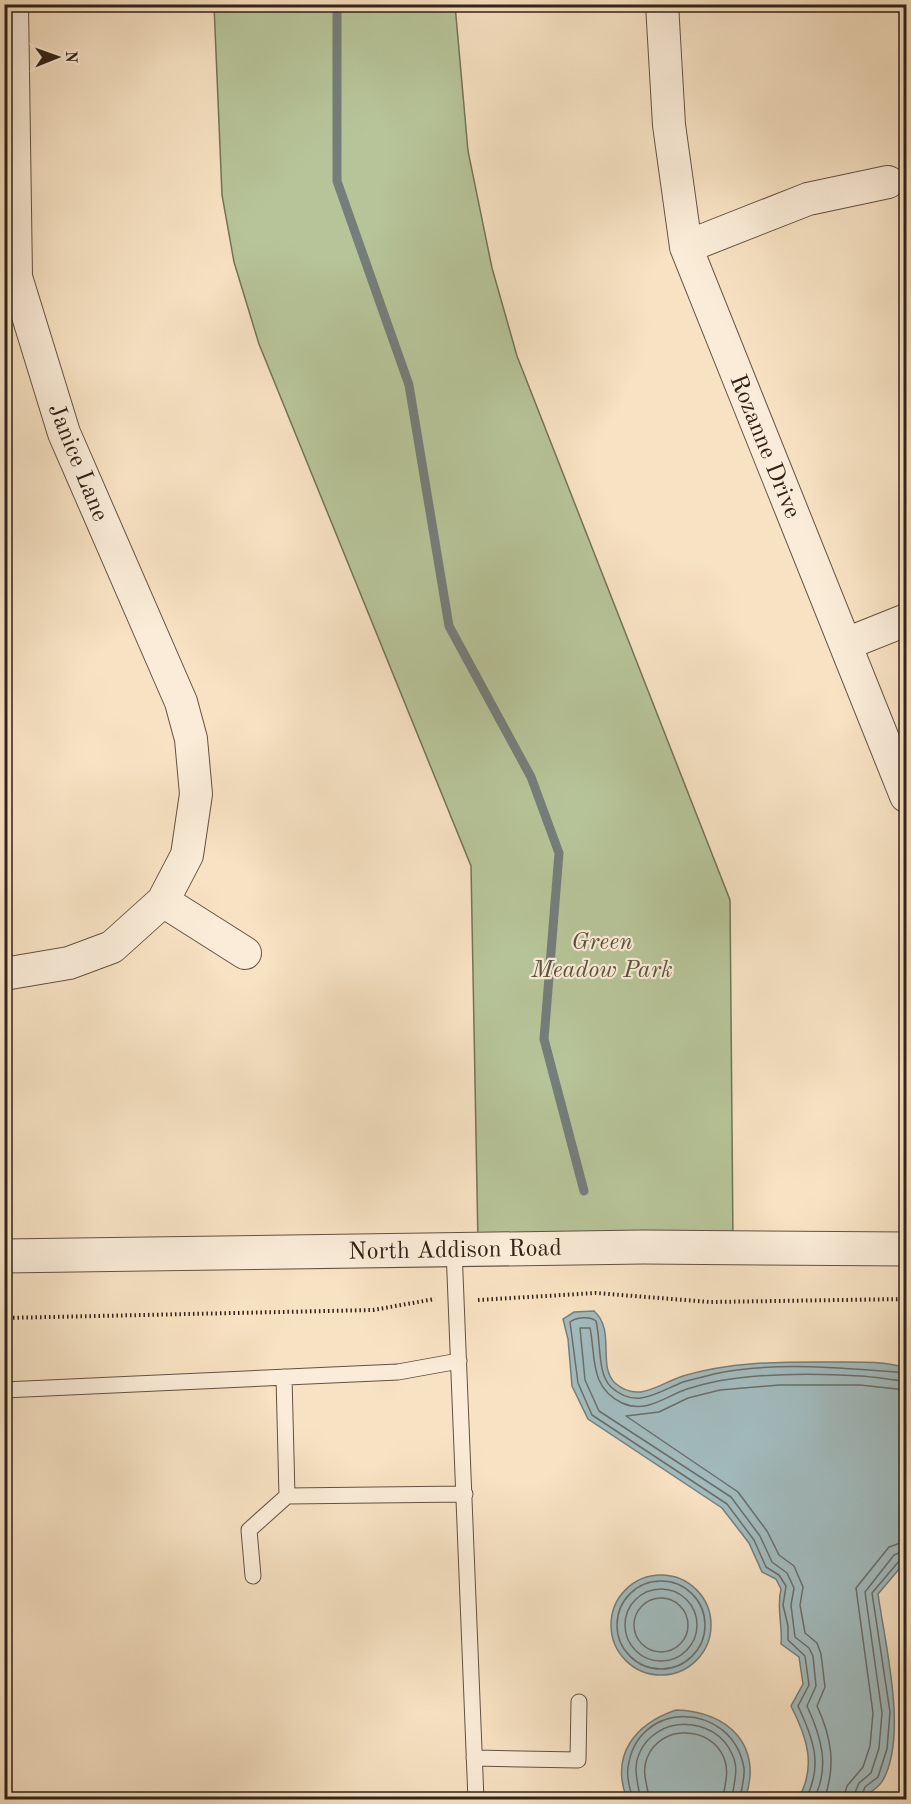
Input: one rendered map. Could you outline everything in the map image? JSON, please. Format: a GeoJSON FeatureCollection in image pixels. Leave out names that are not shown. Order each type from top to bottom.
{"type":"FeatureCollection","features":[{"type":"Feature","properties":{"kind":"street","name":"Janice Lane"},"geometry":{"type":"LineString","coordinates":[[4,974],[69,963],[112,947],[164,901],[187,855],[196,794],[191,739],[181,702],[64,434],[16,277],[12,4]]}},
{"type":"Feature","properties":{"kind":"street","name":"Rozanne Drive"},"geometry":{"type":"LineString","coordinates":[[662,4],[669,125],[686,247],[906,796]]}},
{"type":"Feature","properties":{"kind":"street"},"geometry":{"type":"LineString","coordinates":[[686,247],[808,199],[888,182]]}},
{"type":"Feature","properties":{"kind":"street"},"geometry":{"type":"LineString","coordinates":[[846,644],[906,620]]}},
{"type":"Feature","properties":{"kind":"street"},"geometry":{"type":"LineString","coordinates":[[164,901],[245,953]]}},
{"type":"Feature","properties":{"kind":"street","name":"North Addison Road"},"geometry":{"type":"LineString","coordinates":[[4,1256],[644,1247],[906,1250]]}},
{"type":"Feature","properties":{"kind":"lane"},"geometry":{"type":"LineString","coordinates":[[454,1249],[476,1800]]}},
{"type":"Feature","properties":{"kind":"lane"},"geometry":{"type":"LineString","coordinates":[[4,1390],[398,1372],[459,1361]]}},
{"type":"Feature","properties":{"kind":"lane"},"geometry":{"type":"LineString","coordinates":[[284,1377],[287,1496]]}},
{"type":"Feature","properties":{"kind":"lane"},"geometry":{"type":"LineString","coordinates":[[253,1576],[249,1530],[287,1496],[465,1494]]}},
{"type":"Feature","properties":{"kind":"lane"},"geometry":{"type":"LineString","coordinates":[[474,1758],[578,1760],[579,1702]]}},
{"type":"Feature","properties":{"kind":"green space","name":"Green Meadow Park"},"geometry":{"type":"Polygon","coordinates":[[[214,5],[455,5],[468,151],[492,268],[517,356],[730,900],[733,1241],[478,1243],[471,866],[259,344],[234,262],[222,195],[214,5]]]}},
{"type":"Feature","properties":{"kind":"water"},"geometry":{"type":"Polygon","coordinates":[[[594,1311],[604,1328],[607,1367],[610,1376],[615,1383],[633,1392],[649,1390],[701,1371],[739,1365],[776,1362],[861,1362],[906,1368],[906,1561],[878,1594],[893,1689],[894,1739],[890,1761],[883,1780],[864,1799],[798,1799],[807,1775],[808,1752],[802,1729],[791,1706],[803,1684],[799,1657],[781,1644],[779,1603],[781,1589],[776,1579],[762,1572],[749,1543],[722,1508],[588,1419],[572,1386],[568,1339],[563,1319],[574,1312],[594,1311]]]}},
{"type":"Feature","properties":{"kind":"water"},"geometry":{"type":"Polygon","coordinates":[[[661,1575],[680,1579],[696,1590],[707,1606],[711,1625],[707,1644],[696,1660],[680,1671],[661,1675],[642,1671],[626,1660],[615,1644],[611,1625],[615,1606],[626,1590],[642,1579],[661,1575]]]}},
{"type":"Feature","properties":{"kind":"water"},"geometry":{"type":"Polygon","coordinates":[[[676,1710],[711,1717],[726,1725],[737,1735],[750,1763],[750,1780],[745,1799],[627,1799],[622,1768],[624,1755],[630,1743],[649,1724],[676,1710]]]}},
{"type":"Feature","properties":{"kind":"waterway"},"geometry":{"type":"LineString","coordinates":[[337,4],[337,181],[409,385],[449,626],[531,777],[559,853],[544,1039],[584,1191]]}}]}
